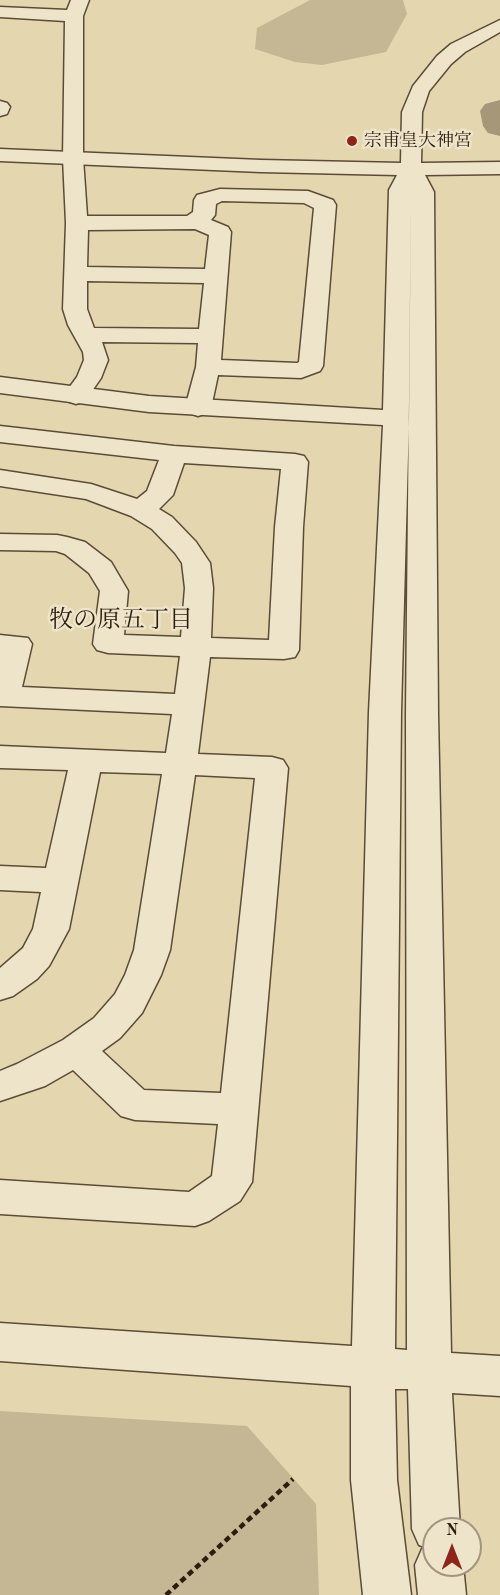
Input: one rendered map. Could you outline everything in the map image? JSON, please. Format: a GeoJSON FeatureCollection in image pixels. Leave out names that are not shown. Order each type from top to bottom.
{"type":"FeatureCollection","features":[{"type":"Feature","properties":{"kind":"street"},"geometry":{"type":"LineString","coordinates":[[0,12],[77,8],[73,158],[77,222],[75,309],[80,325],[95,352],[96,360],[89,378],[76,396]]}},
{"type":"Feature","properties":{"kind":"street"},"geometry":{"type":"LineString","coordinates":[[387,1595],[374,1480],[373,1367],[385,712],[396,418],[400,190],[411,169],[412,112],[420,90],[444,60],[458,48],[500,25]]}},
{"type":"Feature","properties":{"kind":"street"},"geometry":{"type":"LineString","coordinates":[[0,155],[411,169],[500,168]]}},
{"type":"Feature","properties":{"kind":"street"},"geometry":{"type":"LineString","coordinates":[[411,169],[423,192],[422,726],[429,1371],[435,1517]]}},
{"type":"Feature","properties":{"kind":"street"},"geometry":{"type":"LineString","coordinates":[[77,222],[184,224],[196,221],[204,215],[205,200],[220,195],[308,197],[325,205],[311,366],[301,371],[208,368]]}},
{"type":"Feature","properties":{"kind":"street"},"geometry":{"type":"LineString","coordinates":[[196,221],[220,232],[209,336],[208,368],[198,408]]}},
{"type":"Feature","properties":{"kind":"street"},"geometry":{"type":"LineString","coordinates":[[76,274],[215,276]]}},
{"type":"Feature","properties":{"kind":"street"},"geometry":{"type":"LineString","coordinates":[[87,335],[209,336]]}},
{"type":"Feature","properties":{"kind":"street"},"geometry":{"type":"LineString","coordinates":[[0,385],[76,396],[198,408],[396,418]]}},
{"type":"Feature","properties":{"kind":"street"},"geometry":{"type":"LineString","coordinates":[[0,434],[174,454],[296,462],[289,527],[284,650],[108,644],[114,591],[108,577],[95,562],[75,548],[57,543],[0,542]]}},
{"type":"Feature","properties":{"kind":"street"},"geometry":{"type":"LineString","coordinates":[[141,510],[159,495],[174,454]]}},
{"type":"Feature","properties":{"kind":"street"},"geometry":{"type":"LineString","coordinates":[[0,478],[91,492],[141,510],[173,533],[196,563],[199,588],[196,646],[189,705],[152,950],[143,975],[129,1003],[107,1028],[76,1050],[31,1075],[0,1086]]}},
{"type":"Feature","properties":{"kind":"street"},"geometry":{"type":"LineString","coordinates":[[0,644],[17,644],[2,696],[189,705]]}},
{"type":"Feature","properties":{"kind":"street"},"geometry":{"type":"LineString","coordinates":[[0,757],[272,768],[232,1182],[226,1190],[195,1209],[0,1197]]}},
{"type":"Feature","properties":{"kind":"street"},"geometry":{"type":"LineString","coordinates":[[0,986],[24,970],[45,943],[51,929],[86,760]]}},
{"type":"Feature","properties":{"kind":"street"},"geometry":{"type":"LineString","coordinates":[[0,878],[60,881]]}},
{"type":"Feature","properties":{"kind":"street"},"geometry":{"type":"LineString","coordinates":[[76,1050],[135,1105],[238,1109]]}},
{"type":"Feature","properties":{"kind":"street"},"geometry":{"type":"LineString","coordinates":[[0,1342],[500,1376]]}},
{"type":"Feature","properties":{"kind":"street"},"geometry":{"type":"LineString","coordinates":[[440,1577],[442,1595]]}},
{"type":"Feature","properties":{"kind":"path"},"geometry":{"type":"LineString","coordinates":[[166,1595],[293,1479]]}},
{"type":"Feature","properties":{"kind":"shaded area"},"geometry":{"type":"Polygon","coordinates":[[[310,0],[403,0],[407,14],[386,52],[322,65],[295,62],[255,49],[257,28],[310,0]]]}},
{"type":"Feature","properties":{"kind":"shaded area"},"geometry":{"type":"Polygon","coordinates":[[[0,1411],[247,1426],[316,1504],[319,1595],[0,1595],[0,1411]]]}},
{"type":"Feature","properties":{"kind":"waterway"},"geometry":{"type":"LineString","coordinates":[[500,110],[497,111],[500,126]]}},
{"type":"Feature","properties":{"kind":"place","name":"宗甫皇大神宮"},"geometry":{"type":"Point","coordinates":[352,141]}},
{"type":"Feature","properties":{"kind":"district","name":"牧の原五丁目"},"geometry":{"type":"Point","coordinates":[121,621]}}]}
